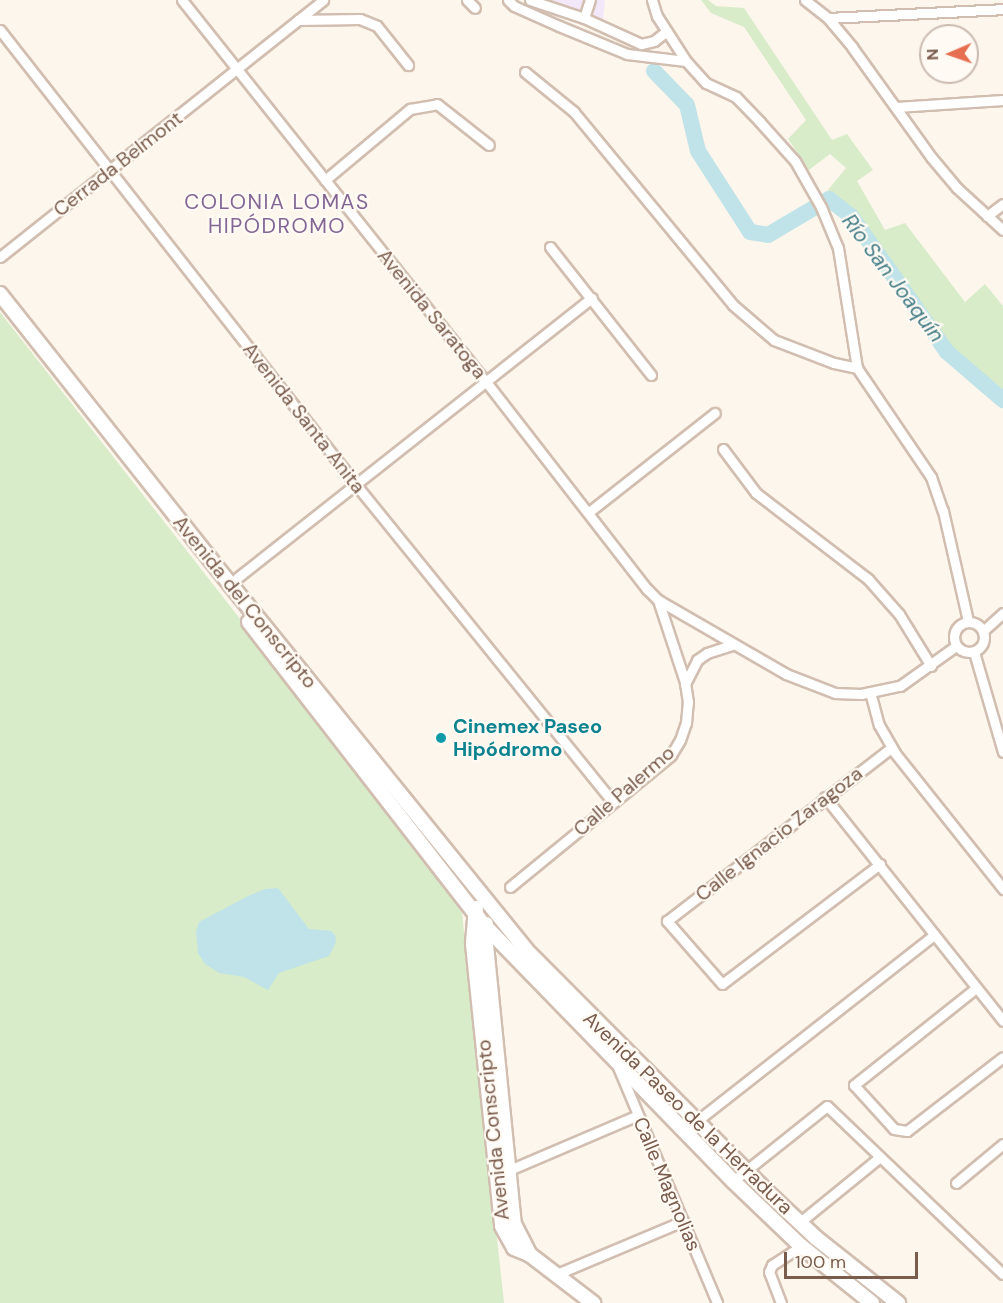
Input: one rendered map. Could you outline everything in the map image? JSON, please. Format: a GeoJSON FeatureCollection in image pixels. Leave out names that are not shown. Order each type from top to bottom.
{"type":"FeatureCollection","features":[{"type":"Feature","properties":{"kind":"main road","name":"Avenida del Conscripto"},"geometry":{"type":"LineString","coordinates":[[0,294],[237,594],[492,908]]}},
{"type":"Feature","properties":{"kind":"main road","name":"Avenida del Conscripto"},"geometry":{"type":"LineString","coordinates":[[0,308],[485,926]]}},
{"type":"Feature","properties":{"kind":"main road","name":"Avenida Conscripto"},"geometry":{"type":"LineString","coordinates":[[482,896],[474,912],[473,944],[502,1226],[514,1248],[529,1254]]}},
{"type":"Feature","properties":{"kind":"main road","name":"Avenida Conscripto"},"geometry":{"type":"LineString","coordinates":[[492,908],[485,926],[514,1224],[529,1254]]}},
{"type":"Feature","properties":{"kind":"main road","name":"Avenida Paseo de la Herradura"},"geometry":{"type":"LineString","coordinates":[[492,908],[530,954],[583,1010],[745,1170],[800,1222],[896,1302]]}},
{"type":"Feature","properties":{"kind":"main road","name":"Avenida Paseo de la Herradura"},"geometry":{"type":"LineString","coordinates":[[485,926],[733,1181],[801,1246],[872,1303]]}},
{"type":"Feature","properties":{"kind":"main road"},"geometry":{"type":"LineString","coordinates":[[529,1254],[593,1303]]}},
{"type":"Feature","properties":{"kind":"street","name":"Avenida Saratoga"},"geometry":{"type":"LineString","coordinates":[[182,0],[658,600]]}},
{"type":"Feature","properties":{"kind":"street","name":"Cerrada Belmont"},"geometry":{"type":"LineString","coordinates":[[0,257],[111,171],[323,0]]}},
{"type":"Feature","properties":{"kind":"street"},"geometry":{"type":"LineString","coordinates":[[467,0],[475,8]]}},
{"type":"Feature","properties":{"kind":"street"},"geometry":{"type":"LineString","coordinates":[[508,0],[514,6],[627,54],[686,61]]}},
{"type":"Feature","properties":{"kind":"street"},"geometry":{"type":"LineString","coordinates":[[530,0],[584,18],[641,44],[654,41],[667,31]]}},
{"type":"Feature","properties":{"kind":"street"},"geometry":{"type":"LineString","coordinates":[[584,18],[590,0]]}},
{"type":"Feature","properties":{"kind":"street"},"geometry":{"type":"LineString","coordinates":[[652,0],[657,16],[686,61],[706,83],[736,97],[795,161],[819,204],[838,248],[857,368],[931,477],[943,512],[968,621]]}},
{"type":"Feature","properties":{"kind":"street"},"geometry":{"type":"LineString","coordinates":[[804,0],[828,18],[931,157],[957,188],[1003,230]]}},
{"type":"Feature","properties":{"kind":"street"},"geometry":{"type":"LineString","coordinates":[[828,18],[1003,9]]}},
{"type":"Feature","properties":{"kind":"street"},"geometry":{"type":"LineString","coordinates":[[559,26],[565,12]]}},
{"type":"Feature","properties":{"kind":"street"},"geometry":{"type":"LineString","coordinates":[[298,20],[360,19],[377,26],[408,65]]}},
{"type":"Feature","properties":{"kind":"street","name":"Avenida Santa Anita"},"geometry":{"type":"LineString","coordinates":[[0,30],[357,486],[613,802]]}},
{"type":"Feature","properties":{"kind":"street"},"geometry":{"type":"LineString","coordinates":[[525,72],[574,112],[733,305],[774,340],[834,363],[857,368]]}},
{"type":"Feature","properties":{"kind":"street"},"geometry":{"type":"LineString","coordinates":[[896,107],[1003,100]]}},
{"type":"Feature","properties":{"kind":"street"},"geometry":{"type":"LineString","coordinates":[[325,180],[410,109],[437,104],[489,145]]}},
{"type":"Feature","properties":{"kind":"street"},"geometry":{"type":"LineString","coordinates":[[987,216],[1003,204]]}},
{"type":"Feature","properties":{"kind":"street"},"geometry":{"type":"LineString","coordinates":[[550,247],[651,375]]}},
{"type":"Feature","properties":{"kind":"street"},"geometry":{"type":"LineString","coordinates":[[237,578],[357,486],[592,298]]}},
{"type":"Feature","properties":{"kind":"street"},"geometry":{"type":"LineString","coordinates":[[589,512],[715,413]]}},
{"type":"Feature","properties":{"kind":"street"},"geometry":{"type":"LineString","coordinates":[[723,449],[756,493],[868,579],[899,614],[931,666]]}},
{"type":"Feature","properties":{"kind":"street"},"geometry":{"type":"LineString","coordinates":[[658,600],[766,663],[809,684],[835,693],[870,692],[900,686],[956,646]]}},
{"type":"Feature","properties":{"kind":"street","name":"Calle Palermo"},"geometry":{"type":"LineString","coordinates":[[510,887],[671,754],[680,740],[686,723],[688,702],[685,684],[658,600]]}},
{"type":"Feature","properties":{"kind":"street"},"geometry":{"type":"LineString","coordinates":[[983,631],[1003,613]]}},
{"type":"Feature","properties":{"kind":"street"},"geometry":{"type":"LineString","coordinates":[[968,621],[979,626],[983,631],[982,645],[974,652],[964,652],[956,646],[953,633],[956,627],[968,621]]}},
{"type":"Feature","properties":{"kind":"street"},"geometry":{"type":"LineString","coordinates":[[685,684],[698,660],[707,653],[734,644]]}},
{"type":"Feature","properties":{"kind":"street"},"geometry":{"type":"LineString","coordinates":[[974,652],[1003,752]]}},
{"type":"Feature","properties":{"kind":"street"},"geometry":{"type":"LineString","coordinates":[[870,692],[879,725],[892,747],[1003,890]]}},
{"type":"Feature","properties":{"kind":"street","name":"Calle Ignacio Zaragoza"},"geometry":{"type":"LineString","coordinates":[[879,864],[722,984],[667,921],[892,747]]}},
{"type":"Feature","properties":{"kind":"street"},"geometry":{"type":"LineString","coordinates":[[825,797],[1003,1021]]}},
{"type":"Feature","properties":{"kind":"street"},"geometry":{"type":"LineString","coordinates":[[684,1131],[934,934]]}},
{"type":"Feature","properties":{"kind":"street"},"geometry":{"type":"LineString","coordinates":[[976,988],[854,1085],[894,1129],[907,1131],[1003,1057]]}},
{"type":"Feature","properties":{"kind":"street","name":"Calle Magnolias"},"geometry":{"type":"LineString","coordinates":[[617,1064],[717,1303]]}},
{"type":"Feature","properties":{"kind":"street"},"geometry":{"type":"LineString","coordinates":[[733,1181],[827,1106],[1003,1274]]}},
{"type":"Feature","properties":{"kind":"street"},"geometry":{"type":"LineString","coordinates":[[509,1170],[639,1115]]}},
{"type":"Feature","properties":{"kind":"street"},"geometry":{"type":"LineString","coordinates":[[956,1183],[1003,1144]]}},
{"type":"Feature","properties":{"kind":"street"},"geometry":{"type":"LineString","coordinates":[[800,1222],[880,1156]]}},
{"type":"Feature","properties":{"kind":"street"},"geometry":{"type":"LineString","coordinates":[[556,1274],[682,1221]]}},
{"type":"Feature","properties":{"kind":"street"},"geometry":{"type":"LineString","coordinates":[[781,1303],[769,1272],[772,1265],[801,1246]]}},
{"type":"Feature","properties":{"kind":"shaded area"},"geometry":{"type":"Polygon","coordinates":[[[538,0],[605,0],[603,21],[583,10],[574,11],[538,0]]]}},
{"type":"Feature","properties":{"kind":"green space"},"geometry":{"type":"Polygon","coordinates":[[[701,0],[708,0],[716,6],[744,8],[832,140],[847,134],[873,170],[857,181],[885,230],[905,223],[965,302],[985,284],[1003,306],[1003,408],[1000,399],[945,353],[870,239],[828,190],[846,168],[830,154],[809,170],[788,139],[806,120],[744,27],[711,13],[701,0]]]}},
{"type":"Feature","properties":{"kind":"green space"},"geometry":{"type":"Polygon","coordinates":[[[0,312],[374,790],[462,913],[504,1303],[0,1303],[0,312]]]}},
{"type":"Feature","properties":{"kind":"water"},"geometry":{"type":"Polygon","coordinates":[[[278,888],[309,929],[331,931],[335,935],[336,942],[329,956],[279,973],[268,990],[244,977],[219,973],[205,964],[198,953],[196,932],[199,922],[248,896],[265,889],[278,888]]]}},
{"type":"Feature","properties":{"kind":"waterway","name":"Río San Joaquín"},"geometry":{"type":"LineString","coordinates":[[654,71],[687,105],[698,151],[750,232],[768,235],[829,199],[851,216],[947,352],[1003,400]]}},
{"type":"Feature","properties":{"kind":"place","name":"Cinemex Paseo Hipódromo"},"geometry":{"type":"Point","coordinates":[441,738]}},
{"type":"Feature","properties":{"kind":"district","name":"COLONIA LOMAS HIPÓDROMO"},"geometry":{"type":"Point","coordinates":[277,214]}}]}
